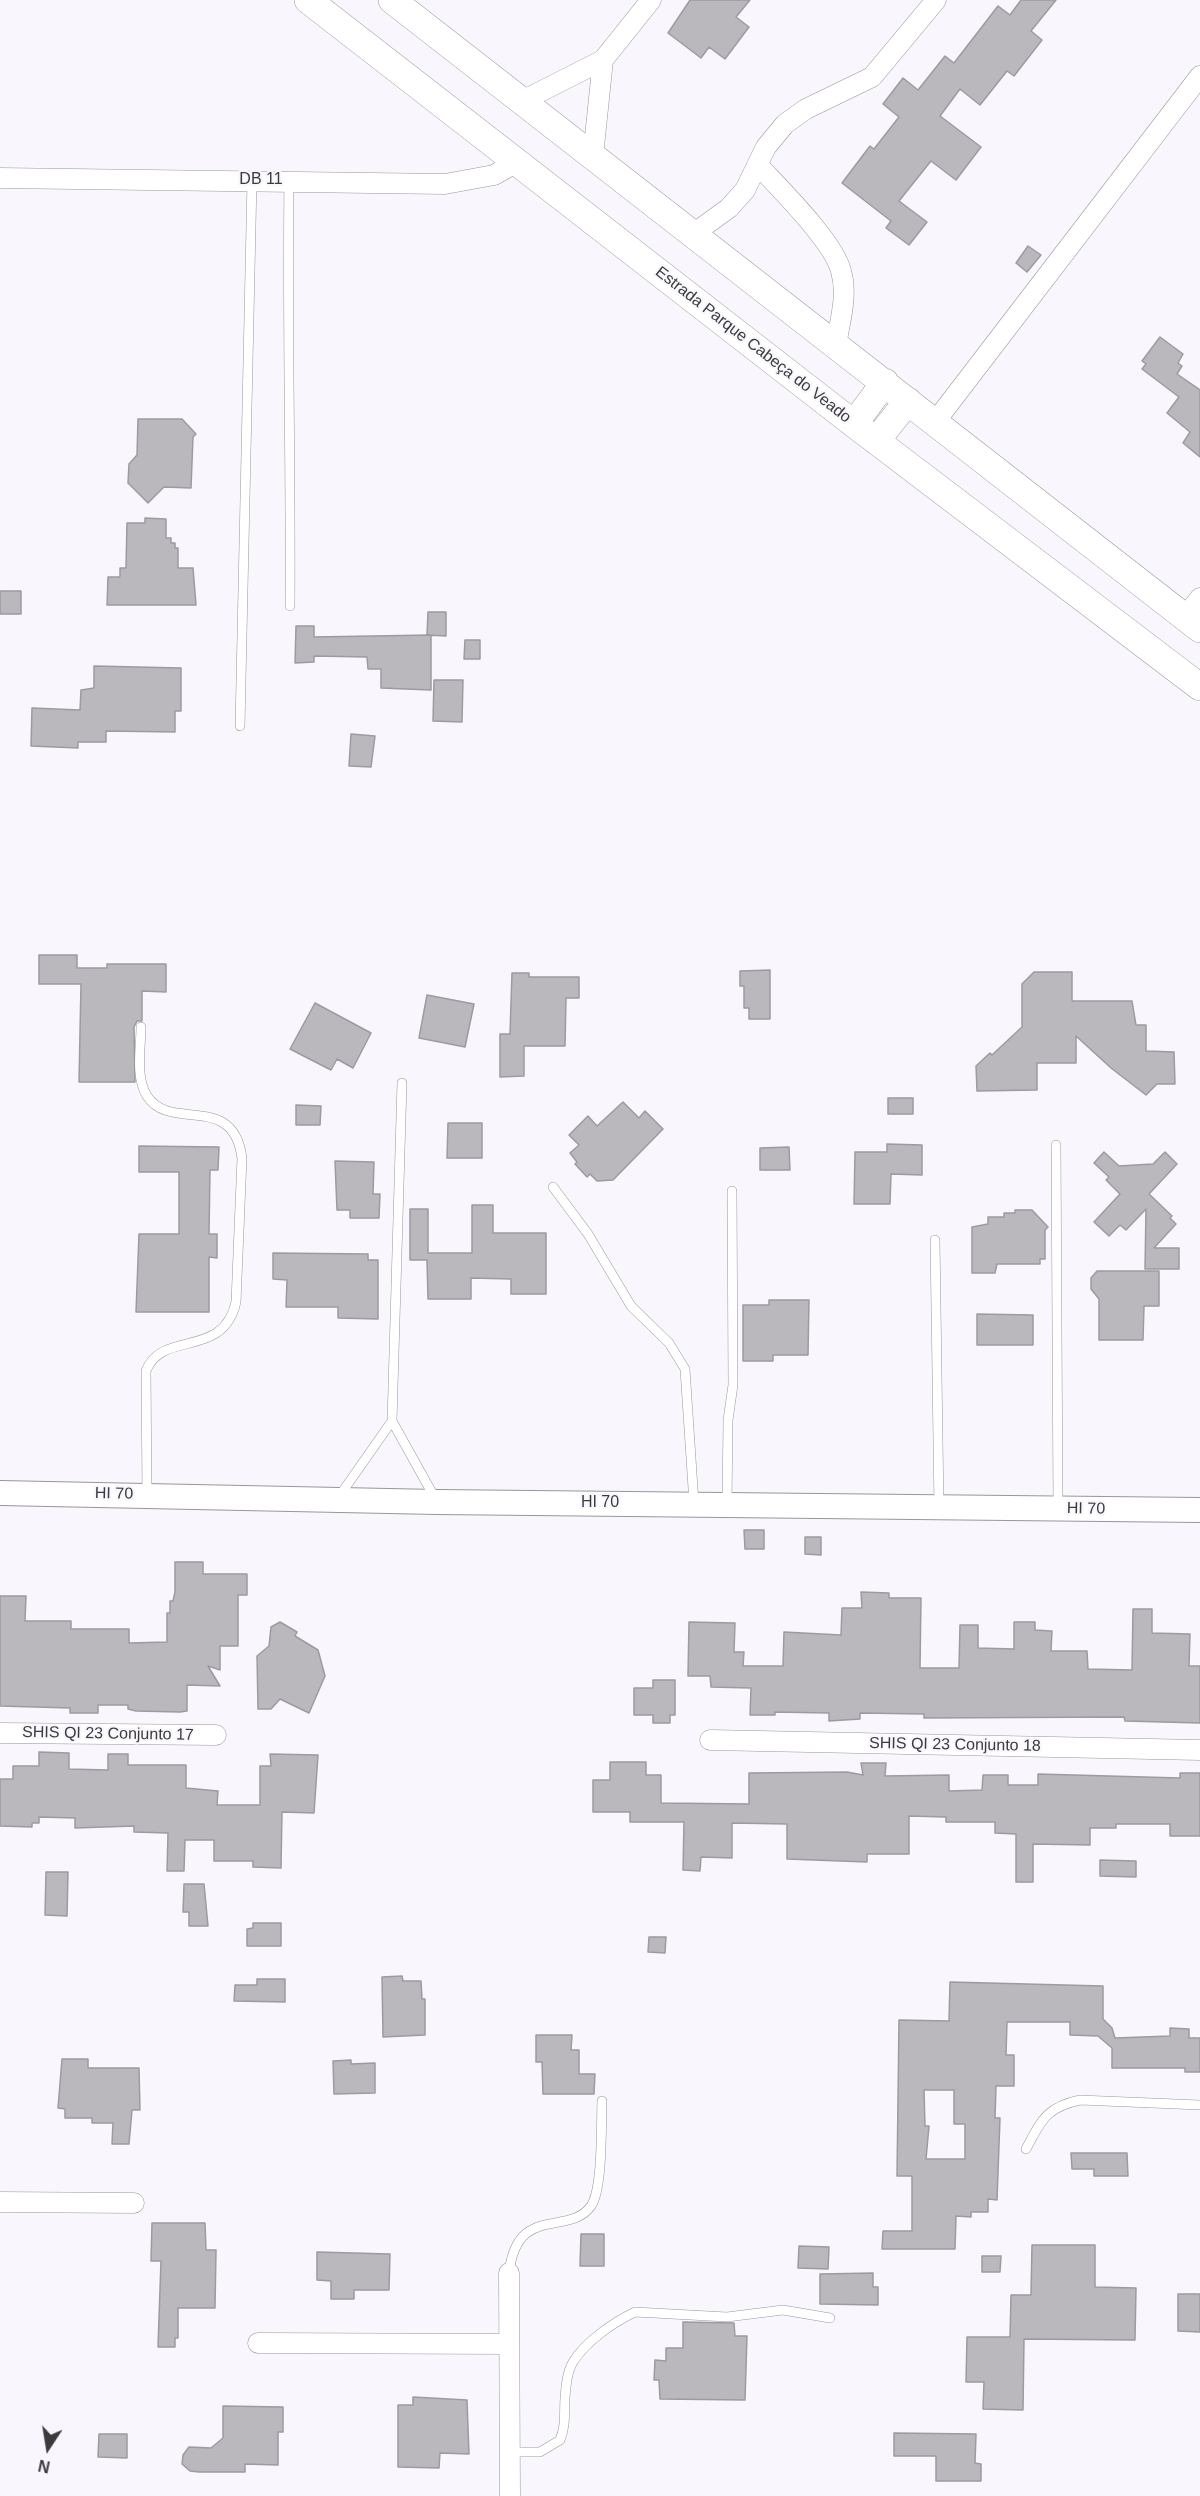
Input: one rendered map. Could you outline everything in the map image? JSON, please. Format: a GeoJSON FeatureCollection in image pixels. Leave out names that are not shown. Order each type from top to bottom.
{"type":"FeatureCollection","features":[{"type":"Feature","properties":{"kind":"main road","name":"Estrada Parque Cabeça do Veado"},"geometry":{"type":"LineString","coordinates":[[308,0],[876,441],[1200,687]]}},
{"type":"Feature","properties":{"kind":"main road"},"geometry":{"type":"LineString","coordinates":[[392,0],[935,422],[1195,615]]}},
{"type":"Feature","properties":{"kind":"main road"},"geometry":{"type":"LineString","coordinates":[[854,424],[885,382]]}},
{"type":"Feature","properties":{"kind":"main road"},"geometry":{"type":"LineString","coordinates":[[876,441],[908,401]]}},
{"type":"Feature","properties":{"kind":"street"},"geometry":{"type":"LineString","coordinates":[[522,101],[603,60],[651,0]]}},
{"type":"Feature","properties":{"kind":"street"},"geometry":{"type":"LineString","coordinates":[[693,234],[736,201],[766,147],[784,124],[806,109],[872,77],[936,0]]}},
{"type":"Feature","properties":{"kind":"street"},"geometry":{"type":"LineString","coordinates":[[592,156],[603,60]]}},
{"type":"Feature","properties":{"kind":"street"},"geometry":{"type":"LineString","coordinates":[[935,422],[1200,76]]}},
{"type":"Feature","properties":{"kind":"street","name":"DB 11"},"geometry":{"type":"LineString","coordinates":[[0,178],[289,180],[445,184],[494,176],[517,162]]}},
{"type":"Feature","properties":{"kind":"street"},"geometry":{"type":"LineString","coordinates":[[758,165],[825,242],[841,269],[843,305],[836,345]]}},
{"type":"Feature","properties":{"kind":"street","name":"HI 70"},"geometry":{"type":"LineString","coordinates":[[0,1493],[437,1502],[727,1503],[1200,1510]]}},
{"type":"Feature","properties":{"kind":"street","name":"SHIS QI 23 Conjunto 17"},"geometry":{"type":"LineString","coordinates":[[0,1733],[216,1735]]}},
{"type":"Feature","properties":{"kind":"street","name":"SHIS QI 23 Conjunto 18"},"geometry":{"type":"LineString","coordinates":[[710,1740],[1200,1750]]}},
{"type":"Feature","properties":{"kind":"street"},"geometry":{"type":"LineString","coordinates":[[0,2202],[134,2203]]}},
{"type":"Feature","properties":{"kind":"street"},"geometry":{"type":"LineString","coordinates":[[509,2273],[510,2496]]}},
{"type":"Feature","properties":{"kind":"street"},"geometry":{"type":"LineString","coordinates":[[258,2343],[509,2344]]}},
{"type":"Feature","properties":{"kind":"lane"},"geometry":{"type":"LineString","coordinates":[[240,726],[252,180]]}},
{"type":"Feature","properties":{"kind":"lane"},"geometry":{"type":"LineString","coordinates":[[289,180],[290,606]]}},
{"type":"Feature","properties":{"kind":"lane"},"geometry":{"type":"LineString","coordinates":[[141,1027],[140,1072],[146,1095],[167,1111],[208,1115],[224,1123],[240,1144],[242,1158],[234,1314],[226,1327],[211,1338],[159,1353],[150,1362],[146,1371],[147,1495]]}},
{"type":"Feature","properties":{"kind":"lane"},"geometry":{"type":"LineString","coordinates":[[402,1083],[392,1421],[437,1502]]}},
{"type":"Feature","properties":{"kind":"lane"},"geometry":{"type":"LineString","coordinates":[[1056,1145],[1058,1508]]}},
{"type":"Feature","properties":{"kind":"lane"},"geometry":{"type":"LineString","coordinates":[[553,1187],[588,1234],[631,1306],[669,1343],[685,1369],[694,1503]]}},
{"type":"Feature","properties":{"kind":"lane"},"geometry":{"type":"LineString","coordinates":[[727,1503],[728,1420],[733,1385],[732,1191]]}},
{"type":"Feature","properties":{"kind":"lane"},"geometry":{"type":"LineString","coordinates":[[935,1240],[939,1507]]}},
{"type":"Feature","properties":{"kind":"lane"},"geometry":{"type":"LineString","coordinates":[[338,1499],[392,1421]]}},
{"type":"Feature","properties":{"kind":"lane"},"geometry":{"type":"LineString","coordinates":[[1026,2150],[1049,2112],[1061,2104],[1080,2100],[1200,2105]]}},
{"type":"Feature","properties":{"kind":"lane"},"geometry":{"type":"LineString","coordinates":[[509,2273],[514,2251],[530,2231],[537,2226],[584,2213],[591,2206],[598,2177],[602,2101]]}},
{"type":"Feature","properties":{"kind":"lane"},"geometry":{"type":"LineString","coordinates":[[510,2452],[540,2452],[560,2440],[565,2420],[568,2373],[574,2361],[585,2348],[622,2318],[635,2312],[727,2317],[783,2310],[830,2318]]}},
{"type":"Feature","properties":{"kind":"building"},"geometry":{"type":"Polygon","coordinates":[[[690,0],[750,0],[736,17],[749,27],[725,59],[709,47],[701,58],[668,33],[690,0]]]}},
{"type":"Feature","properties":{"kind":"building"},"geometry":{"type":"Polygon","coordinates":[[[1021,0],[1056,0],[1031,31],[1042,40],[1014,76],[1007,71],[980,105],[960,89],[940,116],[981,147],[956,180],[931,161],[899,201],[927,222],[909,245],[886,228],[891,221],[842,183],[870,146],[874,149],[899,117],[883,104],[903,78],[918,90],[945,56],[954,63],[998,6],[1010,15],[1021,0]]]}},
{"type":"Feature","properties":{"kind":"building"},"geometry":{"type":"Polygon","coordinates":[[[1028,246],[1041,255],[1027,272],[1016,263],[1028,246]]]}},
{"type":"Feature","properties":{"kind":"building"},"geometry":{"type":"Polygon","coordinates":[[[1160,337],[1183,354],[1178,363],[1182,366],[1177,374],[1200,390],[1200,457],[1183,443],[1190,432],[1167,413],[1179,397],[1142,369],[1146,364],[1142,361],[1160,337]]]}},
{"type":"Feature","properties":{"kind":"building"},"geometry":{"type":"Polygon","coordinates":[[[138,419],[182,419],[196,434],[193,437],[191,488],[164,487],[148,503],[128,483],[129,464],[137,455],[138,419]]]}},
{"type":"Feature","properties":{"kind":"building"},"geometry":{"type":"Polygon","coordinates":[[[145,518],[166,519],[166,538],[171,538],[171,543],[175,543],[175,548],[178,548],[178,568],[193,568],[196,605],[107,605],[108,577],[120,577],[120,568],[126,568],[127,523],[145,523],[145,518]]]}},
{"type":"Feature","properties":{"kind":"building"},"geometry":{"type":"Polygon","coordinates":[[[0,591],[21,591],[21,614],[0,614],[0,591]]]}},
{"type":"Feature","properties":{"kind":"building"},"geometry":{"type":"Polygon","coordinates":[[[428,612],[446,612],[446,636],[427,635],[428,612]]]}},
{"type":"Feature","properties":{"kind":"building"},"geometry":{"type":"Polygon","coordinates":[[[296,626],[314,626],[314,637],[431,635],[431,690],[381,688],[381,669],[368,669],[367,657],[314,656],[314,662],[295,663],[296,626]]]}},
{"type":"Feature","properties":{"kind":"building"},"geometry":{"type":"Polygon","coordinates":[[[465,640],[480,640],[480,659],[464,659],[465,640]]]}},
{"type":"Feature","properties":{"kind":"building"},"geometry":{"type":"Polygon","coordinates":[[[94,666],[181,668],[181,711],[175,711],[175,732],[106,731],[106,742],[78,742],[78,748],[31,746],[32,708],[80,710],[81,690],[94,688],[94,666]]]}},
{"type":"Feature","properties":{"kind":"building"},"geometry":{"type":"Polygon","coordinates":[[[434,680],[463,680],[462,722],[433,721],[434,680]]]}},
{"type":"Feature","properties":{"kind":"building"},"geometry":{"type":"Polygon","coordinates":[[[351,734],[375,736],[371,767],[349,766],[351,734]]]}},
{"type":"Feature","properties":{"kind":"building"},"geometry":{"type":"Polygon","coordinates":[[[39,955],[77,955],[77,968],[107,968],[107,964],[166,964],[166,992],[142,991],[142,1021],[137,1021],[134,1027],[135,1082],[79,1082],[81,984],[39,984],[39,955]]]}},
{"type":"Feature","properties":{"kind":"building"},"geometry":{"type":"Polygon","coordinates":[[[770,970],[770,1019],[749,1019],[749,1008],[744,1008],[744,986],[740,986],[740,971],[770,970]]]}},
{"type":"Feature","properties":{"kind":"building"},"geometry":{"type":"Polygon","coordinates":[[[1034,972],[1072,972],[1072,1001],[1132,1001],[1136,1025],[1146,1025],[1146,1051],[1174,1052],[1175,1084],[1157,1084],[1146,1095],[1111,1068],[1076,1036],[1076,1063],[1037,1063],[1037,1090],[977,1091],[976,1066],[990,1053],[992,1055],[1022,1027],[1022,984],[1034,972]]]}},
{"type":"Feature","properties":{"kind":"building"},"geometry":{"type":"Polygon","coordinates":[[[512,973],[529,973],[529,977],[579,977],[579,998],[566,998],[565,1046],[524,1046],[524,1076],[500,1077],[500,1034],[510,1034],[512,973]]]}},
{"type":"Feature","properties":{"kind":"building"},"geometry":{"type":"Polygon","coordinates":[[[427,995],[474,1004],[465,1047],[419,1038],[427,995]]]}},
{"type":"Feature","properties":{"kind":"building"},"geometry":{"type":"Polygon","coordinates":[[[315,1003],[371,1033],[353,1068],[337,1059],[331,1070],[290,1049],[315,1003]]]}},
{"type":"Feature","properties":{"kind":"building"},"geometry":{"type":"Polygon","coordinates":[[[888,1098],[913,1098],[913,1114],[888,1114],[888,1098]]]}},
{"type":"Feature","properties":{"kind":"building"},"geometry":{"type":"Polygon","coordinates":[[[623,1102],[639,1118],[645,1111],[663,1129],[613,1180],[597,1181],[590,1174],[587,1177],[575,1164],[577,1162],[570,1153],[579,1145],[569,1135],[588,1116],[597,1126],[623,1102]]]}},
{"type":"Feature","properties":{"kind":"building"},"geometry":{"type":"Polygon","coordinates":[[[296,1105],[321,1106],[320,1125],[296,1125],[296,1105]]]}},
{"type":"Feature","properties":{"kind":"building"},"geometry":{"type":"Polygon","coordinates":[[[448,1123],[482,1123],[482,1158],[447,1158],[448,1123]]]}},
{"type":"Feature","properties":{"kind":"building"},"geometry":{"type":"Polygon","coordinates":[[[887,1144],[922,1145],[922,1175],[891,1174],[890,1204],[854,1204],[855,1152],[887,1152],[887,1144]]]}},
{"type":"Feature","properties":{"kind":"building"},"geometry":{"type":"Polygon","coordinates":[[[139,1146],[219,1147],[218,1170],[210,1170],[209,1234],[217,1234],[217,1258],[209,1257],[209,1312],[136,1312],[139,1234],[179,1234],[179,1172],[139,1172],[139,1146]]]}},
{"type":"Feature","properties":{"kind":"building"},"geometry":{"type":"Polygon","coordinates":[[[789,1147],[790,1170],[760,1170],[760,1148],[789,1147]]]}},
{"type":"Feature","properties":{"kind":"building"},"geometry":{"type":"Polygon","coordinates":[[[1104,1152],[1119,1166],[1153,1164],[1165,1152],[1177,1164],[1149,1194],[1172,1216],[1170,1218],[1176,1224],[1154,1248],[1179,1248],[1179,1269],[1145,1269],[1146,1209],[1126,1230],[1120,1225],[1109,1236],[1094,1222],[1120,1194],[1106,1180],[1109,1177],[1094,1163],[1104,1152]]]}},
{"type":"Feature","properties":{"kind":"building"},"geometry":{"type":"Polygon","coordinates":[[[335,1161],[374,1162],[373,1194],[380,1194],[379,1218],[350,1218],[350,1210],[337,1210],[335,1161]]]}},
{"type":"Feature","properties":{"kind":"building"},"geometry":{"type":"Polygon","coordinates":[[[472,1205],[493,1205],[493,1233],[546,1233],[546,1294],[511,1294],[511,1279],[471,1278],[471,1299],[428,1299],[427,1260],[410,1260],[410,1209],[428,1209],[428,1253],[472,1253],[472,1205]]]}},
{"type":"Feature","properties":{"kind":"building"},"geometry":{"type":"Polygon","coordinates":[[[1015,1210],[1032,1210],[1048,1227],[1045,1230],[1045,1259],[1040,1259],[1040,1264],[997,1264],[995,1273],[972,1273],[972,1227],[988,1224],[988,1217],[1004,1217],[1004,1213],[1015,1213],[1015,1210]]]}},
{"type":"Feature","properties":{"kind":"building"},"geometry":{"type":"Polygon","coordinates":[[[273,1253],[368,1254],[368,1260],[378,1260],[378,1319],[338,1318],[338,1307],[286,1307],[287,1280],[273,1279],[273,1253]]]}},
{"type":"Feature","properties":{"kind":"building"},"geometry":{"type":"Polygon","coordinates":[[[1097,1271],[1159,1271],[1159,1306],[1144,1306],[1143,1340],[1099,1340],[1099,1299],[1091,1289],[1091,1278],[1097,1271]]]}},
{"type":"Feature","properties":{"kind":"building"},"geometry":{"type":"Polygon","coordinates":[[[769,1300],[809,1300],[808,1355],[773,1355],[773,1361],[743,1361],[743,1305],[769,1305],[769,1300]]]}},
{"type":"Feature","properties":{"kind":"building"},"geometry":{"type":"Polygon","coordinates":[[[977,1314],[1033,1315],[1033,1345],[977,1345],[977,1314]]]}},
{"type":"Feature","properties":{"kind":"building"},"geometry":{"type":"Polygon","coordinates":[[[744,1530],[764,1530],[764,1549],[745,1549],[744,1530]]]}},
{"type":"Feature","properties":{"kind":"building"},"geometry":{"type":"Polygon","coordinates":[[[805,1537],[821,1537],[821,1555],[805,1554],[805,1537]]]}},
{"type":"Feature","properties":{"kind":"building"},"geometry":{"type":"Polygon","coordinates":[[[175,1562],[203,1562],[203,1574],[247,1574],[247,1595],[238,1595],[238,1646],[220,1646],[220,1670],[208,1666],[220,1686],[187,1685],[187,1711],[180,1712],[136,1711],[128,1709],[128,1705],[98,1705],[98,1713],[70,1713],[70,1708],[0,1706],[0,1596],[26,1596],[25,1621],[71,1621],[71,1629],[129,1629],[129,1643],[167,1642],[167,1613],[170,1613],[170,1601],[173,1601],[175,1592],[175,1562]]]}},
{"type":"Feature","properties":{"kind":"building"},"geometry":{"type":"Polygon","coordinates":[[[861,1592],[889,1593],[889,1598],[921,1598],[920,1668],[959,1668],[960,1625],[978,1625],[978,1648],[1014,1649],[1014,1622],[1035,1622],[1035,1630],[1052,1631],[1051,1651],[1087,1651],[1088,1669],[1132,1670],[1133,1609],[1152,1609],[1152,1633],[1190,1634],[1189,1666],[1200,1666],[1200,1723],[1125,1721],[1124,1717],[924,1718],[924,1714],[860,1713],[860,1719],[829,1721],[829,1713],[775,1712],[775,1715],[750,1715],[751,1688],[711,1687],[710,1676],[688,1676],[689,1622],[735,1623],[734,1652],[744,1652],[743,1666],[783,1666],[784,1632],[841,1635],[842,1608],[862,1608],[861,1592]]]}},
{"type":"Feature","properties":{"kind":"building"},"geometry":{"type":"Polygon","coordinates":[[[280,1622],[297,1632],[295,1636],[318,1650],[325,1676],[309,1713],[280,1699],[271,1709],[258,1709],[257,1656],[269,1646],[271,1627],[280,1622]]]}},
{"type":"Feature","properties":{"kind":"building"},"geometry":{"type":"Polygon","coordinates":[[[653,1680],[675,1680],[675,1715],[670,1715],[670,1723],[653,1723],[653,1715],[634,1715],[634,1688],[653,1688],[653,1680]]]}},
{"type":"Feature","properties":{"kind":"building"},"geometry":{"type":"Polygon","coordinates":[[[39,1752],[69,1753],[69,1769],[108,1770],[108,1754],[128,1754],[128,1765],[186,1765],[186,1788],[218,1791],[217,1805],[260,1805],[260,1766],[271,1766],[270,1754],[318,1755],[314,1813],[282,1812],[281,1868],[253,1867],[253,1861],[214,1861],[214,1840],[185,1840],[184,1871],[167,1871],[168,1833],[134,1832],[134,1826],[75,1828],[75,1818],[39,1817],[39,1823],[32,1823],[32,1827],[0,1826],[0,1779],[13,1779],[13,1766],[39,1766],[39,1752]]]}},
{"type":"Feature","properties":{"kind":"building"},"geometry":{"type":"Polygon","coordinates":[[[610,1762],[646,1762],[646,1775],[661,1775],[661,1803],[749,1804],[749,1773],[847,1772],[863,1775],[861,1763],[886,1763],[885,1776],[949,1775],[949,1791],[982,1790],[983,1775],[1008,1775],[1008,1785],[1038,1785],[1038,1774],[1180,1778],[1180,1773],[1200,1773],[1200,1836],[1170,1836],[1170,1824],[1116,1824],[1116,1828],[1090,1828],[1090,1845],[1033,1844],[1033,1882],[1016,1882],[1016,1834],[995,1833],[995,1822],[946,1822],[946,1817],[909,1816],[909,1854],[867,1854],[867,1862],[787,1859],[787,1824],[732,1823],[732,1858],[701,1857],[700,1871],[683,1870],[684,1822],[630,1822],[630,1812],[593,1812],[593,1780],[610,1780],[610,1762]]]}},
{"type":"Feature","properties":{"kind":"building"},"geometry":{"type":"Polygon","coordinates":[[[1100,1860],[1136,1861],[1136,1877],[1100,1876],[1100,1860]]]}},
{"type":"Feature","properties":{"kind":"building"},"geometry":{"type":"Polygon","coordinates":[[[46,1872],[68,1872],[67,1916],[45,1915],[46,1872]]]}},
{"type":"Feature","properties":{"kind":"building"},"geometry":{"type":"Polygon","coordinates":[[[184,1884],[204,1884],[208,1926],[189,1926],[189,1912],[183,1912],[184,1884]]]}},
{"type":"Feature","properties":{"kind":"building"},"geometry":{"type":"Polygon","coordinates":[[[253,1923],[281,1923],[281,1946],[247,1946],[247,1929],[253,1928],[253,1923]]]}},
{"type":"Feature","properties":{"kind":"building"},"geometry":{"type":"Polygon","coordinates":[[[649,1937],[666,1937],[665,1953],[648,1952],[649,1937]]]}},
{"type":"Feature","properties":{"kind":"building"},"geometry":{"type":"Polygon","coordinates":[[[402,1976],[403,1981],[421,1981],[422,1999],[425,1999],[425,2035],[383,2037],[382,1977],[402,1976]]]}},
{"type":"Feature","properties":{"kind":"building"},"geometry":{"type":"Polygon","coordinates":[[[257,1979],[285,1979],[285,2002],[234,2001],[235,1985],[257,1985],[257,1979]]]}},
{"type":"Feature","properties":{"kind":"building"},"geometry":{"type":"Polygon","coordinates":[[[950,1982],[1103,1986],[1103,2019],[1112,2028],[1115,2038],[1170,2036],[1170,2028],[1189,2029],[1189,2038],[1200,2038],[1200,2072],[1185,2072],[1185,2068],[1112,2068],[1112,2048],[1098,2036],[1070,2035],[1070,2022],[1007,2022],[1006,2055],[1014,2055],[1014,2086],[996,2086],[995,2118],[1000,2118],[997,2200],[988,2199],[988,2212],[971,2212],[971,2217],[956,2216],[955,2249],[882,2249],[883,2231],[912,2231],[912,2176],[897,2176],[899,2020],[949,2021],[950,1982]],[[924,2090],[925,2126],[929,2126],[926,2159],[965,2159],[965,2124],[954,2124],[954,2090],[924,2090]]]}},
{"type":"Feature","properties":{"kind":"building"},"geometry":{"type":"Polygon","coordinates":[[[536,2035],[572,2035],[571,2050],[579,2050],[579,2074],[595,2074],[594,2094],[543,2094],[542,2062],[536,2062],[536,2035]]]}},
{"type":"Feature","properties":{"kind":"building"},"geometry":{"type":"Polygon","coordinates":[[[62,2059],[88,2059],[88,2068],[139,2068],[140,2110],[132,2110],[129,2144],[112,2144],[113,2123],[92,2123],[92,2118],[65,2118],[65,2109],[58,2108],[62,2059]]]}},
{"type":"Feature","properties":{"kind":"building"},"geometry":{"type":"Polygon","coordinates":[[[351,2060],[351,2064],[375,2063],[375,2093],[334,2094],[333,2061],[351,2060]]]}},
{"type":"Feature","properties":{"kind":"building"},"geometry":{"type":"Polygon","coordinates":[[[1071,2153],[1127,2153],[1128,2176],[1094,2176],[1094,2169],[1072,2169],[1071,2153]]]}},
{"type":"Feature","properties":{"kind":"building"},"geometry":{"type":"Polygon","coordinates":[[[152,2223],[205,2223],[206,2250],[216,2250],[215,2308],[178,2308],[178,2338],[175,2338],[175,2347],[158,2347],[161,2261],[151,2261],[152,2223]]]}},
{"type":"Feature","properties":{"kind":"building"},"geometry":{"type":"Polygon","coordinates":[[[581,2234],[604,2234],[604,2266],[580,2266],[581,2234]]]}},
{"type":"Feature","properties":{"kind":"building"},"geometry":{"type":"Polygon","coordinates":[[[1032,2245],[1095,2245],[1095,2287],[1136,2288],[1135,2340],[1024,2339],[1023,2410],[983,2409],[984,2382],[966,2382],[967,2337],[1010,2337],[1011,2295],[1031,2295],[1032,2245]]]}},
{"type":"Feature","properties":{"kind":"building"},"geometry":{"type":"Polygon","coordinates":[[[799,2246],[829,2247],[828,2269],[798,2268],[799,2246]]]}},
{"type":"Feature","properties":{"kind":"building"},"geometry":{"type":"Polygon","coordinates":[[[317,2252],[390,2254],[389,2290],[354,2290],[354,2299],[331,2299],[331,2281],[317,2280],[317,2252]]]}},
{"type":"Feature","properties":{"kind":"building"},"geometry":{"type":"Polygon","coordinates":[[[982,2256],[1001,2256],[1000,2272],[982,2272],[982,2256]]]}},
{"type":"Feature","properties":{"kind":"building"},"geometry":{"type":"Polygon","coordinates":[[[873,2273],[873,2287],[878,2287],[878,2305],[820,2304],[820,2274],[873,2273]]]}},
{"type":"Feature","properties":{"kind":"building"},"geometry":{"type":"Polygon","coordinates":[[[1178,2294],[1200,2294],[1200,2332],[1178,2331],[1178,2294]]]}},
{"type":"Feature","properties":{"kind":"building"},"geometry":{"type":"Polygon","coordinates":[[[683,2322],[734,2323],[735,2336],[747,2336],[745,2400],[660,2399],[659,2380],[654,2380],[655,2360],[666,2361],[666,2348],[683,2348],[683,2322]]]}},
{"type":"Feature","properties":{"kind":"building"},"geometry":{"type":"Polygon","coordinates":[[[413,2397],[467,2400],[469,2454],[440,2453],[439,2468],[398,2467],[398,2405],[413,2405],[413,2397]]]}},
{"type":"Feature","properties":{"kind":"building"},"geometry":{"type":"Polygon","coordinates":[[[223,2406],[283,2407],[283,2432],[278,2432],[278,2465],[245,2464],[245,2472],[199,2472],[190,2471],[182,2464],[183,2455],[189,2447],[211,2448],[223,2438],[223,2406]]]}},
{"type":"Feature","properties":{"kind":"building"},"geometry":{"type":"Polygon","coordinates":[[[894,2433],[976,2434],[975,2463],[981,2464],[981,2481],[936,2481],[936,2456],[894,2456],[894,2433]]]}},
{"type":"Feature","properties":{"kind":"building"},"geometry":{"type":"Polygon","coordinates":[[[99,2434],[127,2434],[127,2458],[98,2457],[99,2434]]]}}]}
